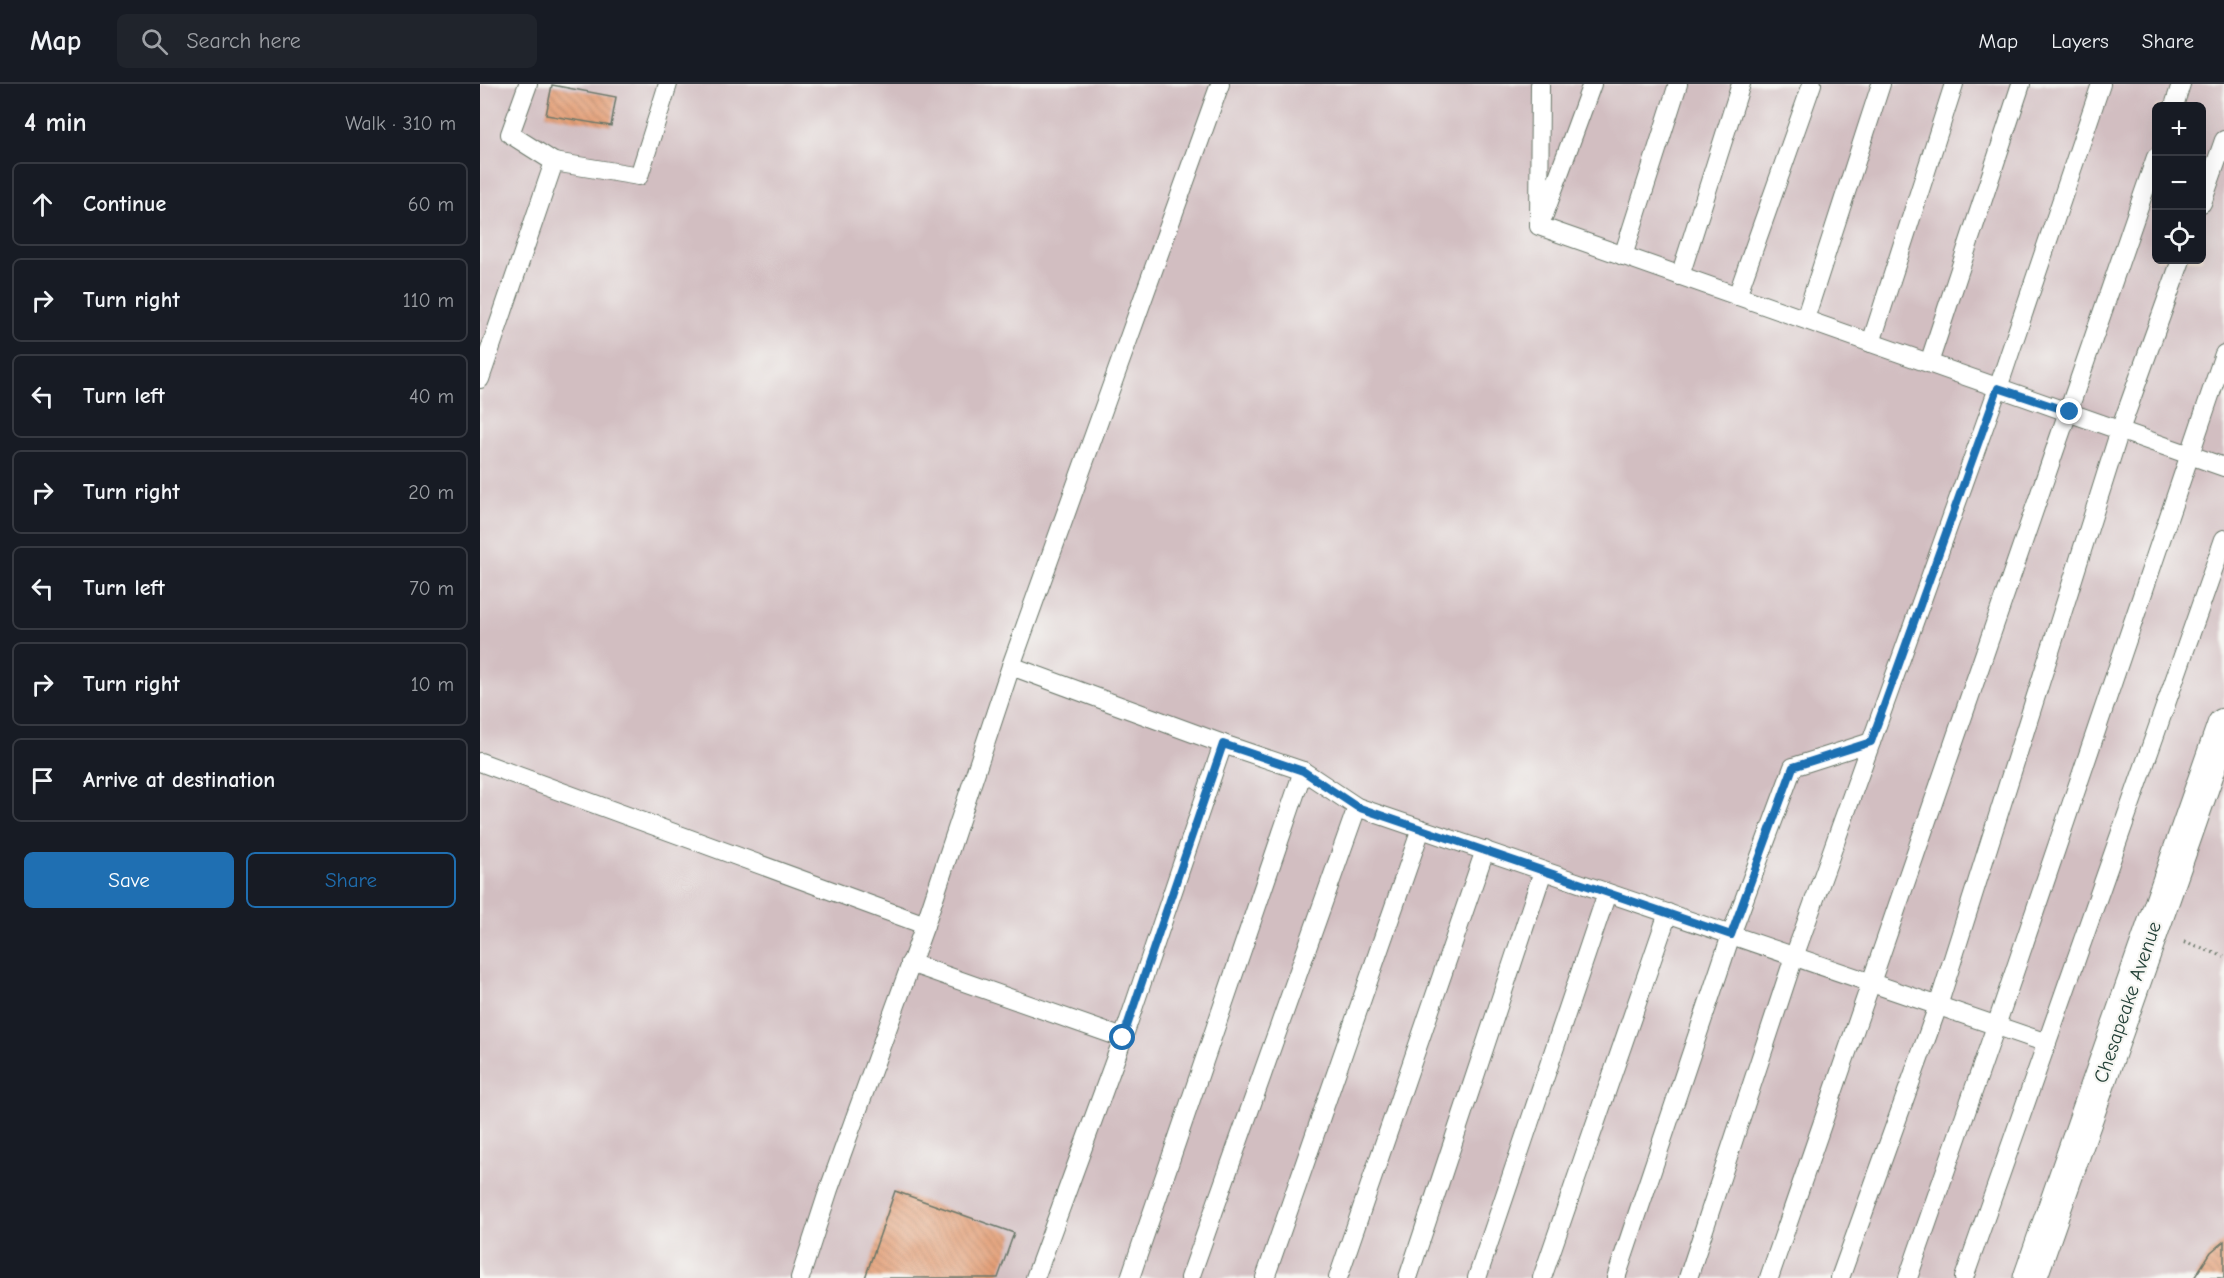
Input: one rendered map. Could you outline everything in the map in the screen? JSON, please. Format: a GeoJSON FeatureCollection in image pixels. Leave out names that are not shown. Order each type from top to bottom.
{"type":"FeatureCollection","features":[{"type":"Feature","properties":{"kind":"street","name":"Chesapeake Avenue"},"geometry":{"type":"LineString","coordinates":[[2030,1278],[2224,725]]}},
{"type":"Feature","properties":{"kind":"lane"},"geometry":{"type":"LineString","coordinates":[[528,84],[510,134],[554,162],[639,176],[668,84]]}},
{"type":"Feature","properties":{"kind":"lane"},"geometry":{"type":"LineString","coordinates":[[800,1278],[833,1178],[925,925],[1011,666],[1220,84]]}},
{"type":"Feature","properties":{"kind":"lane"},"geometry":{"type":"LineString","coordinates":[[1539,226],[1540,84]]}},
{"type":"Feature","properties":{"kind":"lane"},"geometry":{"type":"LineString","coordinates":[[1539,226],[1592,84]]}},
{"type":"Feature","properties":{"kind":"lane"},"geometry":{"type":"LineString","coordinates":[[1623,256],[1678,84]]}},
{"type":"Feature","properties":{"kind":"lane"},"geometry":{"type":"LineString","coordinates":[[1680,276],[1741,84]]}},
{"type":"Feature","properties":{"kind":"lane"},"geometry":{"type":"LineString","coordinates":[[1737,296],[1812,84]]}},
{"type":"Feature","properties":{"kind":"lane"},"geometry":{"type":"LineString","coordinates":[[1804,319],[1881,84]]}},
{"type":"Feature","properties":{"kind":"lane"},"geometry":{"type":"LineString","coordinates":[[1871,343],[1954,84]]}},
{"type":"Feature","properties":{"kind":"lane"},"geometry":{"type":"LineString","coordinates":[[1929,363],[2021,84]]}},
{"type":"Feature","properties":{"kind":"lane"},"geometry":{"type":"LineString","coordinates":[[1688,1278],[1794,957],[1998,388],[2101,84]]}},
{"type":"Feature","properties":{"kind":"lane"},"geometry":{"type":"LineString","coordinates":[[2175,102],[2181,84]]}},
{"type":"Feature","properties":{"kind":"lane"},"geometry":{"type":"LineString","coordinates":[[2206,192],[2224,140]]}},
{"type":"Feature","properties":{"kind":"lane"},"geometry":{"type":"LineString","coordinates":[[480,379],[554,162]]}},
{"type":"Feature","properties":{"kind":"lane"},"geometry":{"type":"LineString","coordinates":[[1769,1278],[2152,172]]}},
{"type":"Feature","properties":{"kind":"lane"},"geometry":{"type":"LineString","coordinates":[[1539,226],[2224,467]]}},
{"type":"Feature","properties":{"kind":"lane"},"geometry":{"type":"LineString","coordinates":[[1840,1278],[1938,1006],[2120,430],[2180,264]]}},
{"type":"Feature","properties":{"kind":"lane"},"geometry":{"type":"LineString","coordinates":[[1908,1278],[2224,354]]}},
{"type":"Feature","properties":{"kind":"lane"},"geometry":{"type":"LineString","coordinates":[[1964,1278],[2224,538]]}},
{"type":"Feature","properties":{"kind":"lane"},"geometry":{"type":"LineString","coordinates":[[1011,666],[1303,771],[1357,807],[2047,1044]]}},
{"type":"Feature","properties":{"kind":"lane"},"geometry":{"type":"LineString","coordinates":[[1616,1278],[1731,935],[1793,767],[1871,742]]}},
{"type":"Feature","properties":{"kind":"lane"},"geometry":{"type":"LineString","coordinates":[[1035,1278],[1123,1038],[1223,744]]}},
{"type":"Feature","properties":{"kind":"lane"},"geometry":{"type":"LineString","coordinates":[[480,762],[925,925]]}},
{"type":"Feature","properties":{"kind":"lane"},"geometry":{"type":"LineString","coordinates":[[1130,1278],[1303,771]]}},
{"type":"Feature","properties":{"kind":"lane"},"geometry":{"type":"LineString","coordinates":[[1190,1278],[1357,807]]}},
{"type":"Feature","properties":{"kind":"lane"},"geometry":{"type":"LineString","coordinates":[[1265,1278],[1421,828]]}},
{"type":"Feature","properties":{"kind":"lane"},"geometry":{"type":"LineString","coordinates":[[1338,1278],[1485,850]]}},
{"type":"Feature","properties":{"kind":"lane"},"geometry":{"type":"LineString","coordinates":[[1408,1278],[1543,871]]}},
{"type":"Feature","properties":{"kind":"lane"},"geometry":{"type":"LineString","coordinates":[[1477,1278],[1607,892]]}},
{"type":"Feature","properties":{"kind":"lane"},"geometry":{"type":"LineString","coordinates":[[1542,1278],[1668,913]]}},
{"type":"Feature","properties":{"kind":"lane"},"geometry":{"type":"LineString","coordinates":[[910,963],[1123,1038]]}},
{"type":"Feature","properties":{"kind":"path"},"geometry":{"type":"LineString","coordinates":[[2152,930],[2224,956]]}},
{"type":"Feature","properties":{"kind":"shaded area"},"geometry":{"type":"Polygon","coordinates":[[[480,84],[2224,84],[2224,1278],[480,1278],[480,84]]]}},
{"type":"Feature","properties":{"kind":"building"},"geometry":{"type":"Polygon","coordinates":[[[552,85],[616,97],[611,126],[546,115],[552,85]]]}},
{"type":"Feature","properties":{"kind":"building"},"geometry":{"type":"Polygon","coordinates":[[[895,1191],[1014,1233],[998,1278],[865,1278],[895,1191]]]}},
{"type":"Feature","properties":{"kind":"building"},"geometry":{"type":"Polygon","coordinates":[[[2224,1241],[2224,1278],[2194,1278],[2211,1252],[2224,1241]]]}},
{"type":"Feature","properties":{"kind":"route"},"geometry":{"type":"LineString","coordinates":[[1123,1038],[1223,744],[1303,771],[1357,807],[1731,935],[1793,767],[1871,742],[1998,388],[2070,412]]}}]}
